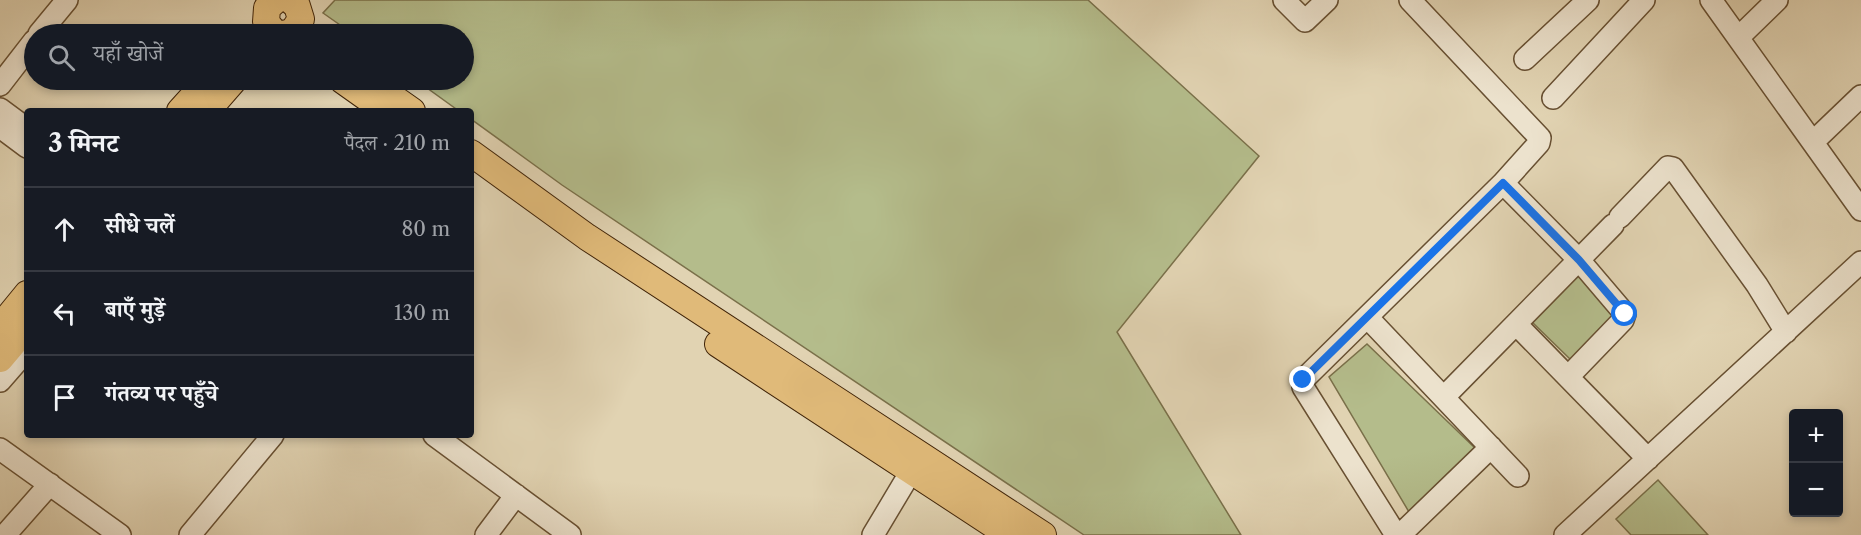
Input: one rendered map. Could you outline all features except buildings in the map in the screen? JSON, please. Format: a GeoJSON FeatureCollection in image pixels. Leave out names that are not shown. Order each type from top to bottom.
{"type":"FeatureCollection","features":[{"type":"Feature","properties":{"kind":"main road"},"geometry":{"type":"LineString","coordinates":[[183,108],[199,90]]}},
{"type":"Feature","properties":{"kind":"main road"},"geometry":{"type":"LineString","coordinates":[[210,108],[225,90]]}},
{"type":"Feature","properties":{"kind":"main road"},"geometry":{"type":"LineString","coordinates":[[356,90],[381,108]]}},
{"type":"Feature","properties":{"kind":"main road"},"geometry":{"type":"LineString","coordinates":[[382,90],[408,108]]}},
{"type":"Feature","properties":{"kind":"main road"},"geometry":{"type":"LineString","coordinates":[[474,155],[915,464],[1009,535]]}},
{"type":"Feature","properties":{"kind":"main road"},"geometry":{"type":"LineString","coordinates":[[474,175],[768,379],[1043,535]]}},
{"type":"Feature","properties":{"kind":"main road"},"geometry":{"type":"LineString","coordinates":[[0,327],[24,298]]}},
{"type":"Feature","properties":{"kind":"main road"},"geometry":{"type":"LineString","coordinates":[[0,359],[24,331]]}},
{"type":"Feature","properties":{"kind":"street"},"geometry":{"type":"LineString","coordinates":[[47,24],[67,0]]}},
{"type":"Feature","properties":{"kind":"street"},"geometry":{"type":"LineString","coordinates":[[1284,0],[1305,21],[1327,0]]}},
{"type":"Feature","properties":{"kind":"street"},"geometry":{"type":"LineString","coordinates":[[1410,0],[1538,134],[1539,143],[1503,183],[1368,318],[1305,377],[1302,384],[1398,535],[1491,447]]}},
{"type":"Feature","properties":{"kind":"street"},"geometry":{"type":"LineString","coordinates":[[1525,59],[1588,0]]}},
{"type":"Feature","properties":{"kind":"street"},"geometry":{"type":"LineString","coordinates":[[1553,98],[1644,0]]}},
{"type":"Feature","properties":{"kind":"street"},"geometry":{"type":"LineString","coordinates":[[1711,0],[1739,36],[1861,210]]}},
{"type":"Feature","properties":{"kind":"street"},"geometry":{"type":"LineString","coordinates":[[1739,36],[1777,0]]}},
{"type":"Feature","properties":{"kind":"street"},"geometry":{"type":"LineString","coordinates":[[0,85],[24,54]]}},
{"type":"Feature","properties":{"kind":"street"},"geometry":{"type":"LineString","coordinates":[[1813,141],[1861,96]]}},
{"type":"Feature","properties":{"kind":"street"},"geometry":{"type":"LineString","coordinates":[[0,109],[24,127]]}},
{"type":"Feature","properties":{"kind":"street"},"geometry":{"type":"LineString","coordinates":[[0,127],[24,145]]}},
{"type":"Feature","properties":{"kind":"street"},"geometry":{"type":"LineString","coordinates":[[1444,397],[1671,167],[1756,285],[1786,332]]}},
{"type":"Feature","properties":{"kind":"street"},"geometry":{"type":"LineString","coordinates":[[1503,183],[1579,260],[1623,311],[1625,317],[1568,377]]}},
{"type":"Feature","properties":{"kind":"street"},"geometry":{"type":"LineString","coordinates":[[1565,535],[1861,262]]}},
{"type":"Feature","properties":{"kind":"street"},"geometry":{"type":"LineString","coordinates":[[0,308],[24,283]]}},
{"type":"Feature","properties":{"kind":"street"},"geometry":{"type":"LineString","coordinates":[[1368,318],[1518,476]]}},
{"type":"Feature","properties":{"kind":"street"},"geometry":{"type":"LineString","coordinates":[[1516,324],[1648,459]]}},
{"type":"Feature","properties":{"kind":"street"},"geometry":{"type":"LineString","coordinates":[[0,381],[24,353]]}},
{"type":"Feature","properties":{"kind":"street"},"geometry":{"type":"LineString","coordinates":[[190,535],[271,438]]}},
{"type":"Feature","properties":{"kind":"street"},"geometry":{"type":"LineString","coordinates":[[438,438],[570,535]]}},
{"type":"Feature","properties":{"kind":"street"},"geometry":{"type":"LineString","coordinates":[[0,449],[120,535]]}},
{"type":"Feature","properties":{"kind":"street"},"geometry":{"type":"LineString","coordinates":[[873,535],[915,464]]}},
{"type":"Feature","properties":{"kind":"street"},"geometry":{"type":"LineString","coordinates":[[5,535],[50,484]]}},
{"type":"Feature","properties":{"kind":"street"},"geometry":{"type":"LineString","coordinates":[[486,535],[516,495]]}},
{"type":"Feature","properties":{"kind":"green space"},"geometry":{"type":"Polygon","coordinates":[[[335,0],[1088,0],[1259,156],[1117,332],[1241,535],[1084,535],[562,185],[474,121],[474,108],[455,108],[430,90],[474,90],[474,24],[339,24],[323,13],[335,0]]]}},
{"type":"Feature","properties":{"kind":"green space"},"geometry":{"type":"Polygon","coordinates":[[[1578,275],[1616,314],[1571,360],[1532,322],[1578,275]]]}},
{"type":"Feature","properties":{"kind":"green space"},"geometry":{"type":"Polygon","coordinates":[[[1367,344],[1476,449],[1409,512],[1329,377],[1367,344]]]}},
{"type":"Feature","properties":{"kind":"green space"},"geometry":{"type":"Polygon","coordinates":[[[1658,480],[1708,535],[1631,535],[1616,519],[1658,480]]]}},
{"type":"Feature","properties":{"kind":"route"},"geometry":{"type":"LineString","coordinates":[[1303,380],[1503,183],[1579,260],[1625,314]]}}]}
